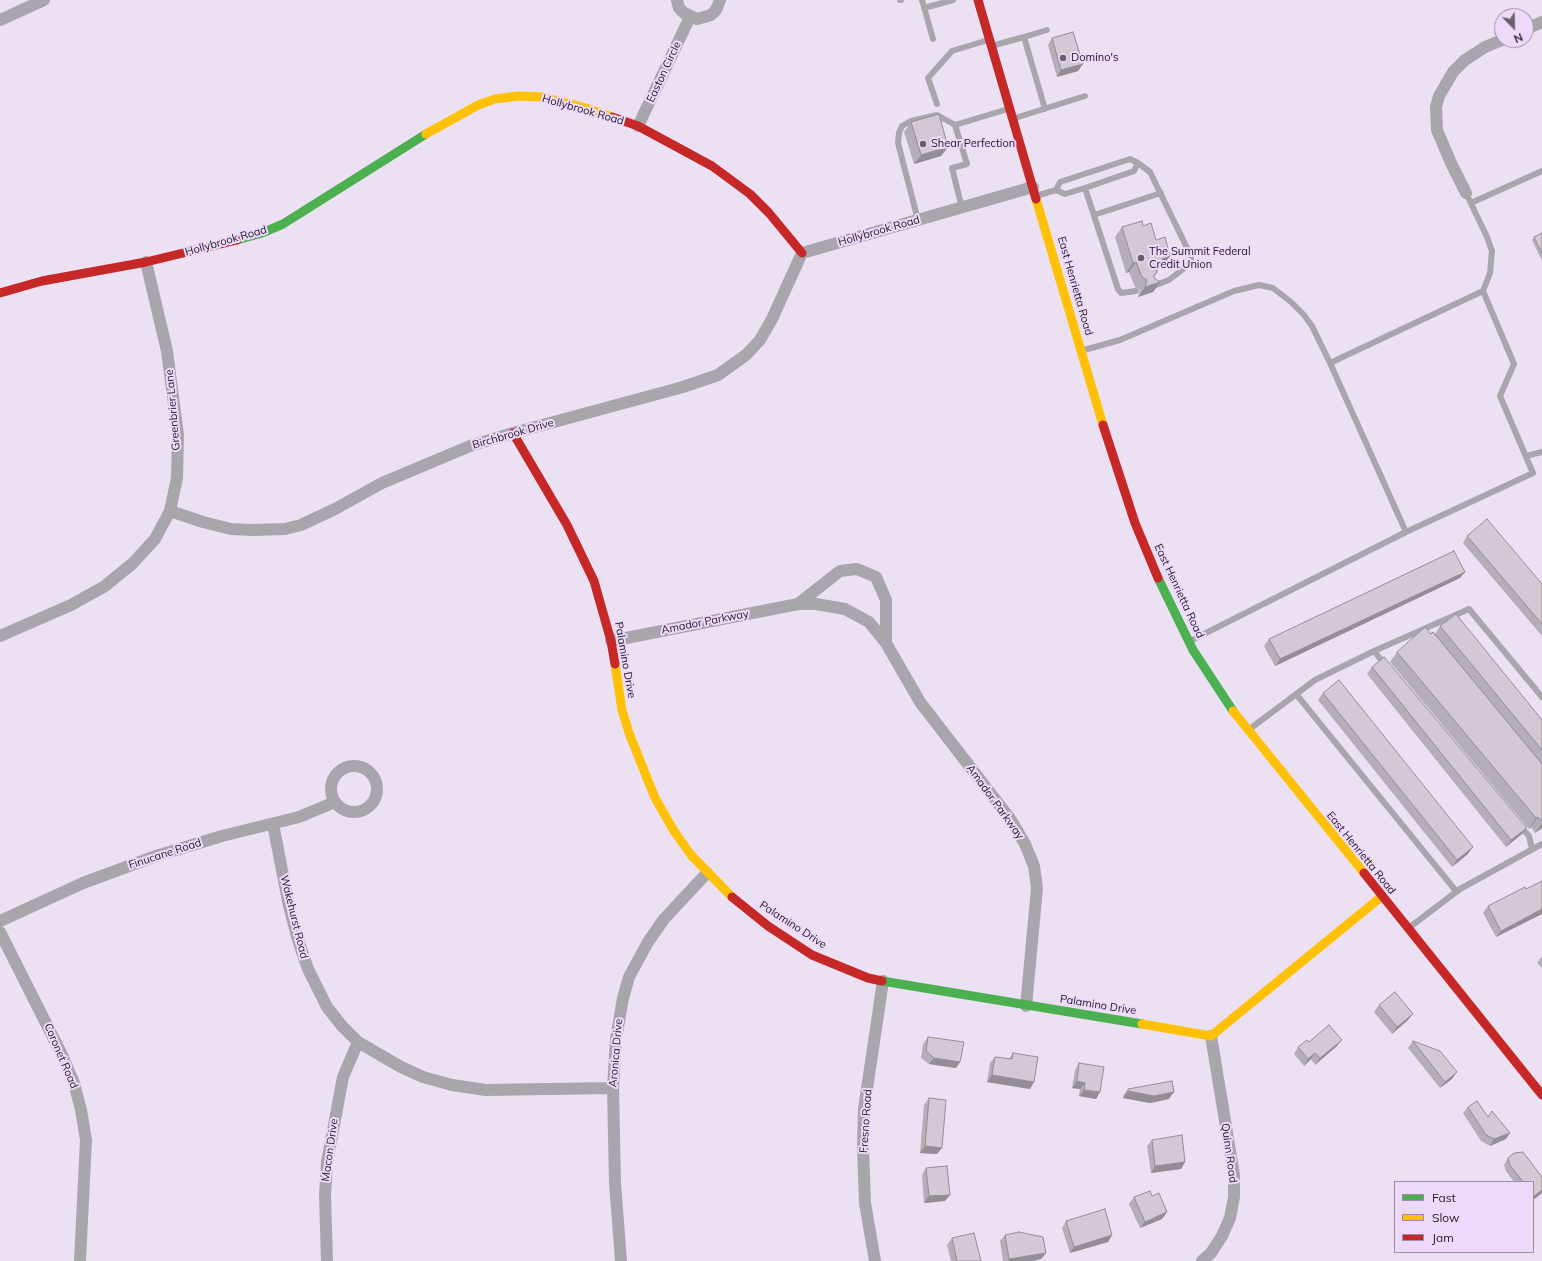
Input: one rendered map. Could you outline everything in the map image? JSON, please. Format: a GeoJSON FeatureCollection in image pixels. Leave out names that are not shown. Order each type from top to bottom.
{"type":"FeatureCollection","features":[{"type":"Feature","properties":{"kind":"street"},"geometry":{"type":"LineString","coordinates":[[0,20],[44,0]]}},
{"type":"Feature","properties":{"kind":"street"},"geometry":{"type":"LineString","coordinates":[[676,0],[679,8],[690,17],[697,19],[711,15],[716,10],[720,0]]}},
{"type":"Feature","properties":{"kind":"street","name":"East Henrietta Road"},"geometry":{"type":"LineString","coordinates":[[978,0],[1112,456],[1135,523],[1163,590],[1189,642],[1226,702],[1542,1096]]}},
{"type":"Feature","properties":{"kind":"street","name":"Easton Circle"},"geometry":{"type":"LineString","coordinates":[[638,126],[690,17]]}},
{"type":"Feature","properties":{"kind":"street"},"geometry":{"type":"LineString","coordinates":[[1468,198],[1437,130],[1436,107],[1439,96],[1452,72],[1465,60],[1485,47],[1494,43]]}},
{"type":"Feature","properties":{"kind":"street","name":"Hollybrook Road"},"geometry":{"type":"LineString","coordinates":[[0,293],[50,280],[146,262],[238,240],[283,224],[439,126],[495,99],[518,96],[543,97],[586,108],[638,126],[712,166],[732,179],[750,194],[769,213],[802,254],[962,208],[1035,191]]}},
{"type":"Feature","properties":{"kind":"street","name":"Birchbrook Drive"},"geometry":{"type":"LineString","coordinates":[[170,511],[203,522],[231,529],[285,529],[301,525],[335,509],[389,480],[470,446],[683,387],[718,375],[746,356],[760,340],[772,319],[802,254]]}},
{"type":"Feature","properties":{"kind":"street","name":"Greenbrier Lane"},"geometry":{"type":"LineString","coordinates":[[0,636],[71,605],[106,586],[133,563],[155,539],[170,511],[177,478],[178,435],[168,351],[146,262]]}},
{"type":"Feature","properties":{"kind":"street","name":"Palamino Drive"},"geometry":{"type":"LineString","coordinates":[[513,433],[567,525],[586,562],[601,603],[611,641],[622,710],[642,768],[655,798],[674,831],[707,873],[744,908],[812,955],[868,978],[884,982],[1211,1036]]}},
{"type":"Feature","properties":{"kind":"street","name":"Amador Parkway"},"geometry":{"type":"LineString","coordinates":[[798,604],[840,570],[858,569],[876,577],[886,600],[886,643]]}},
{"type":"Feature","properties":{"kind":"street","name":"Amador Parkway"},"geometry":{"type":"LineString","coordinates":[[611,641],[798,604],[816,604],[845,609],[870,622],[886,643],[920,702],[1011,820],[1025,844],[1034,866],[1037,888],[1036,914],[1026,1006]]}},
{"type":"Feature","properties":{"kind":"street","name":"Finucane Road"},"geometry":{"type":"LineString","coordinates":[[0,921],[83,883],[156,856],[222,836],[299,817],[335,802]]}},
{"type":"Feature","properties":{"kind":"street","name":"Wakehurst Road"},"geometry":{"type":"LineString","coordinates":[[273,824],[289,906],[298,940],[308,969],[327,1007],[358,1042],[401,1067],[423,1077],[452,1085],[486,1090],[613,1088]]}},
{"type":"Feature","properties":{"kind":"street","name":"Aronica Drive"},"geometry":{"type":"LineString","coordinates":[[621,1261],[615,1183],[613,1088],[619,1019],[629,978],[648,942],[664,919],[707,873]]}},
{"type":"Feature","properties":{"kind":"street"},"geometry":{"type":"LineString","coordinates":[[1211,1036],[1381,897]]}},
{"type":"Feature","properties":{"kind":"street","name":"Coronet Road"},"geometry":{"type":"LineString","coordinates":[[0,932],[62,1055],[74,1083],[81,1110],[86,1140],[80,1261]]}},
{"type":"Feature","properties":{"kind":"street","name":"Fresno Road"},"geometry":{"type":"LineString","coordinates":[[875,1261],[865,1203],[863,1146],[864,1109],[884,982]]}},
{"type":"Feature","properties":{"kind":"street","name":"Quinn Road"},"geometry":{"type":"LineString","coordinates":[[1202,1261],[1210,1253],[1222,1236],[1230,1218],[1234,1197],[1234,1175],[1211,1036]]}},
{"type":"Feature","properties":{"kind":"street","name":"Macon Drive"},"geometry":{"type":"LineString","coordinates":[[327,1261],[325,1195],[327,1162],[344,1077],[358,1042]]}},
{"type":"Feature","properties":{"kind":"lane"},"geometry":{"type":"LineString","coordinates":[[922,0],[933,39]]}},
{"type":"Feature","properties":{"kind":"lane"},"geometry":{"type":"LineString","coordinates":[[924,8],[953,0]]}},
{"type":"Feature","properties":{"kind":"lane"},"geometry":{"type":"LineString","coordinates":[[936,104],[928,78],[952,51],[1024,37],[1047,30]]}},
{"type":"Feature","properties":{"kind":"lane"},"geometry":{"type":"LineString","coordinates":[[1024,37],[1045,109]]}},
{"type":"Feature","properties":{"kind":"lane"},"geometry":{"type":"LineString","coordinates":[[1013,118],[1085,96]]}},
{"type":"Feature","properties":{"kind":"lane"},"geometry":{"type":"LineString","coordinates":[[918,220],[898,143],[898,133],[902,126],[911,121],[936,115],[955,124],[1010,108]]}},
{"type":"Feature","properties":{"kind":"lane"},"geometry":{"type":"LineString","coordinates":[[955,124],[967,164],[952,168],[962,208]]}},
{"type":"Feature","properties":{"kind":"lane"},"geometry":{"type":"LineString","coordinates":[[1056,190],[1060,182],[1130,160],[1138,163],[1150,172],[1191,256],[1191,261],[1169,280],[1151,287]]}},
{"type":"Feature","properties":{"kind":"lane"},"geometry":{"type":"LineString","coordinates":[[1035,191],[1056,190],[1065,194],[1134,171],[1138,163]]}},
{"type":"Feature","properties":{"kind":"lane"},"geometry":{"type":"LineString","coordinates":[[1189,642],[1406,532],[1533,473],[1500,396],[1514,364],[1484,291],[1490,273],[1492,251],[1468,198],[1542,171]]}},
{"type":"Feature","properties":{"kind":"lane"},"geometry":{"type":"LineString","coordinates":[[1085,188],[1118,289],[1121,293],[1136,291]]}},
{"type":"Feature","properties":{"kind":"lane"},"geometry":{"type":"LineString","coordinates":[[1094,215],[1161,193]]}},
{"type":"Feature","properties":{"kind":"lane"},"geometry":{"type":"LineString","coordinates":[[1081,350],[1120,340],[1234,290],[1259,285],[1273,288],[1300,311],[1312,326],[1406,532]]}},
{"type":"Feature","properties":{"kind":"lane"},"geometry":{"type":"LineString","coordinates":[[1330,363],[1484,291]]}},
{"type":"Feature","properties":{"kind":"lane"},"geometry":{"type":"LineString","coordinates":[[1526,456],[1542,452]]}},
{"type":"Feature","properties":{"kind":"lane"},"geometry":{"type":"LineString","coordinates":[[1248,730],[1315,680],[1374,650],[1469,609],[1542,697]]}},
{"type":"Feature","properties":{"kind":"lane"},"geometry":{"type":"LineString","coordinates":[[1421,630],[1426,636]]}},
{"type":"Feature","properties":{"kind":"lane"},"geometry":{"type":"LineString","coordinates":[[1374,650],[1389,668]]}},
{"type":"Feature","properties":{"kind":"lane"},"geometry":{"type":"LineString","coordinates":[[1296,694],[1456,891]]}},
{"type":"Feature","properties":{"kind":"lane"},"geometry":{"type":"LineString","coordinates":[[1514,818],[1529,836],[1532,849]]}},
{"type":"Feature","properties":{"kind":"lane"},"geometry":{"type":"LineString","coordinates":[[1407,929],[1456,891],[1542,844]]}},
{"type":"Feature","properties":{"kind":"building","name":"Domino's"},"geometry":{"type":"Polygon","coordinates":[[[1073,32],[1083,64],[1061,70],[1052,38],[1073,32]]]}},
{"type":"Feature","properties":{"kind":"building"},"geometry":{"type":"Polygon","coordinates":[[[939,114],[948,147],[921,155],[911,122],[939,114]]]}},
{"type":"Feature","properties":{"kind":"building"},"geometry":{"type":"Polygon","coordinates":[[[1142,221],[1143,226],[1151,223],[1156,240],[1165,237],[1170,256],[1162,259],[1163,263],[1155,265],[1157,273],[1154,275],[1154,278],[1160,282],[1145,287],[1147,280],[1142,277],[1136,262],[1133,263],[1122,227],[1142,221]]]}},
{"type":"Feature","properties":{"kind":"building"},"geometry":{"type":"Polygon","coordinates":[[[1542,233],[1542,253],[1534,237],[1542,233]]]}},
{"type":"Feature","properties":{"kind":"building"},"geometry":{"type":"Polygon","coordinates":[[[1487,519],[1542,584],[1542,624],[1467,536],[1487,519]]]}},
{"type":"Feature","properties":{"kind":"building"},"geometry":{"type":"Polygon","coordinates":[[[1454,551],[1465,572],[1280,659],[1269,639],[1454,551]]]}},
{"type":"Feature","properties":{"kind":"building"},"geometry":{"type":"Polygon","coordinates":[[[1456,614],[1542,720],[1542,750],[1440,626],[1456,614]]]}},
{"type":"Feature","properties":{"kind":"building"},"geometry":{"type":"Polygon","coordinates":[[[1425,627],[1431,634],[1433,632],[1542,764],[1542,821],[1538,817],[1536,818],[1397,652],[1425,627]]]}},
{"type":"Feature","properties":{"kind":"building"},"geometry":{"type":"Polygon","coordinates":[[[1384,657],[1527,828],[1511,840],[1372,667],[1384,657]]]}},
{"type":"Feature","properties":{"kind":"building"},"geometry":{"type":"Polygon","coordinates":[[[1339,680],[1473,847],[1457,860],[1323,693],[1339,680]]]}},
{"type":"Feature","properties":{"kind":"building"},"geometry":{"type":"Polygon","coordinates":[[[1542,881],[1542,909],[1501,931],[1488,906],[1525,887],[1526,889],[1542,881]]]}},
{"type":"Feature","properties":{"kind":"building"},"geometry":{"type":"Polygon","coordinates":[[[1395,992],[1413,1014],[1397,1027],[1379,1005],[1395,992]]]}},
{"type":"Feature","properties":{"kind":"building"},"geometry":{"type":"Polygon","coordinates":[[[1329,1025],[1342,1040],[1320,1058],[1315,1053],[1308,1059],[1298,1047],[1307,1040],[1309,1042],[1329,1025]]]}},
{"type":"Feature","properties":{"kind":"building"},"geometry":{"type":"Polygon","coordinates":[[[928,1037],[964,1042],[960,1062],[934,1058],[926,1051],[928,1037]]]}},
{"type":"Feature","properties":{"kind":"building"},"geometry":{"type":"Polygon","coordinates":[[[1413,1041],[1440,1051],[1457,1072],[1445,1082],[1413,1041]]]}},
{"type":"Feature","properties":{"kind":"building"},"geometry":{"type":"Polygon","coordinates":[[[1013,1053],[1038,1057],[1034,1082],[992,1075],[995,1057],[1012,1059],[1013,1053]]]}},
{"type":"Feature","properties":{"kind":"building"},"geometry":{"type":"Polygon","coordinates":[[[1079,1063],[1104,1067],[1100,1092],[1084,1090],[1085,1083],[1077,1081],[1079,1063]]]}},
{"type":"Feature","properties":{"kind":"building"},"geometry":{"type":"Polygon","coordinates":[[[1172,1081],[1174,1092],[1154,1096],[1128,1091],[1128,1089],[1172,1081]]]}},
{"type":"Feature","properties":{"kind":"building"},"geometry":{"type":"Polygon","coordinates":[[[929,1098],[946,1100],[942,1148],[925,1146],[929,1098]]]}},
{"type":"Feature","properties":{"kind":"building"},"geometry":{"type":"Polygon","coordinates":[[[1477,1101],[1488,1117],[1492,1111],[1510,1133],[1494,1139],[1486,1135],[1468,1107],[1477,1101]]]}},
{"type":"Feature","properties":{"kind":"building"},"geometry":{"type":"Polygon","coordinates":[[[1182,1135],[1185,1162],[1155,1166],[1152,1140],[1182,1135]]]}},
{"type":"Feature","properties":{"kind":"building"},"geometry":{"type":"Polygon","coordinates":[[[1523,1152],[1542,1177],[1542,1190],[1534,1196],[1534,1181],[1522,1181],[1510,1165],[1508,1158],[1514,1153],[1523,1152]]]}},
{"type":"Feature","properties":{"kind":"building"},"geometry":{"type":"Polygon","coordinates":[[[947,1166],[950,1195],[929,1196],[926,1168],[947,1166]]]}},
{"type":"Feature","properties":{"kind":"building"},"geometry":{"type":"Polygon","coordinates":[[[1150,1191],[1152,1196],[1159,1193],[1167,1212],[1145,1222],[1134,1197],[1150,1191]]]}},
{"type":"Feature","properties":{"kind":"building"},"geometry":{"type":"Polygon","coordinates":[[[1105,1209],[1112,1235],[1074,1247],[1066,1221],[1105,1209]]]}},
{"type":"Feature","properties":{"kind":"building"},"geometry":{"type":"Polygon","coordinates":[[[1019,1232],[1043,1237],[1046,1253],[1009,1259],[1005,1235],[1019,1232]]]}},
{"type":"Feature","properties":{"kind":"building"},"geometry":{"type":"Polygon","coordinates":[[[974,1233],[981,1261],[957,1261],[952,1238],[974,1233]]]}},
{"type":"Feature","properties":{"kind":"traffic: fast"},"geometry":{"type":"LineString","coordinates":[[237,240],[262,233],[283,224],[426,134]]}},
{"type":"Feature","properties":{"kind":"traffic: fast"},"geometry":{"type":"LineString","coordinates":[[1158,578],[1193,650],[1233,711]]}},
{"type":"Feature","properties":{"kind":"traffic: fast"},"geometry":{"type":"LineString","coordinates":[[882,981],[1142,1024]]}},
{"type":"Feature","properties":{"kind":"traffic: slow"},"geometry":{"type":"LineString","coordinates":[[426,134],[478,105],[495,99],[518,96],[543,97],[586,108],[612,117]]}},
{"type":"Feature","properties":{"kind":"traffic: slow"},"geometry":{"type":"LineString","coordinates":[[1036,199],[1103,425]]}},
{"type":"Feature","properties":{"kind":"traffic: slow"},"geometry":{"type":"LineString","coordinates":[[615,664],[622,710],[629,733],[655,798],[674,831],[691,855],[732,897]]}},
{"type":"Feature","properties":{"kind":"traffic: slow"},"geometry":{"type":"LineString","coordinates":[[1233,711],[1364,873]]}},
{"type":"Feature","properties":{"kind":"traffic: slow"},"geometry":{"type":"LineString","coordinates":[[1142,1024],[1211,1036],[1381,897]]}},
{"type":"Feature","properties":{"kind":"traffic: jam"},"geometry":{"type":"LineString","coordinates":[[978,0],[1036,199]]}},
{"type":"Feature","properties":{"kind":"traffic: jam"},"geometry":{"type":"LineString","coordinates":[[612,117],[638,126],[712,166],[750,194],[769,213],[802,253]]}},
{"type":"Feature","properties":{"kind":"traffic: jam"},"geometry":{"type":"LineString","coordinates":[[0,293],[42,281],[146,262],[237,240]]}},
{"type":"Feature","properties":{"kind":"traffic: jam"},"geometry":{"type":"LineString","coordinates":[[1103,425],[1135,523],[1158,578]]}},
{"type":"Feature","properties":{"kind":"traffic: jam"},"geometry":{"type":"LineString","coordinates":[[513,433],[567,525],[594,581],[611,641],[615,664]]}},
{"type":"Feature","properties":{"kind":"traffic: jam"},"geometry":{"type":"LineString","coordinates":[[1364,873],[1542,1095]]}},
{"type":"Feature","properties":{"kind":"traffic: jam"},"geometry":{"type":"LineString","coordinates":[[732,897],[768,926],[812,955],[868,978],[882,981]]}},
{"type":"Feature","properties":{"kind":"place","name":"Domino's"},"geometry":{"type":"Point","coordinates":[1063,58]}},
{"type":"Feature","properties":{"kind":"place","name":"Shear Perfection"},"geometry":{"type":"Point","coordinates":[923,144]}},
{"type":"Feature","properties":{"kind":"place","name":"The Summit Federal Credit Union"},"geometry":{"type":"Point","coordinates":[1141,258]}}]}
